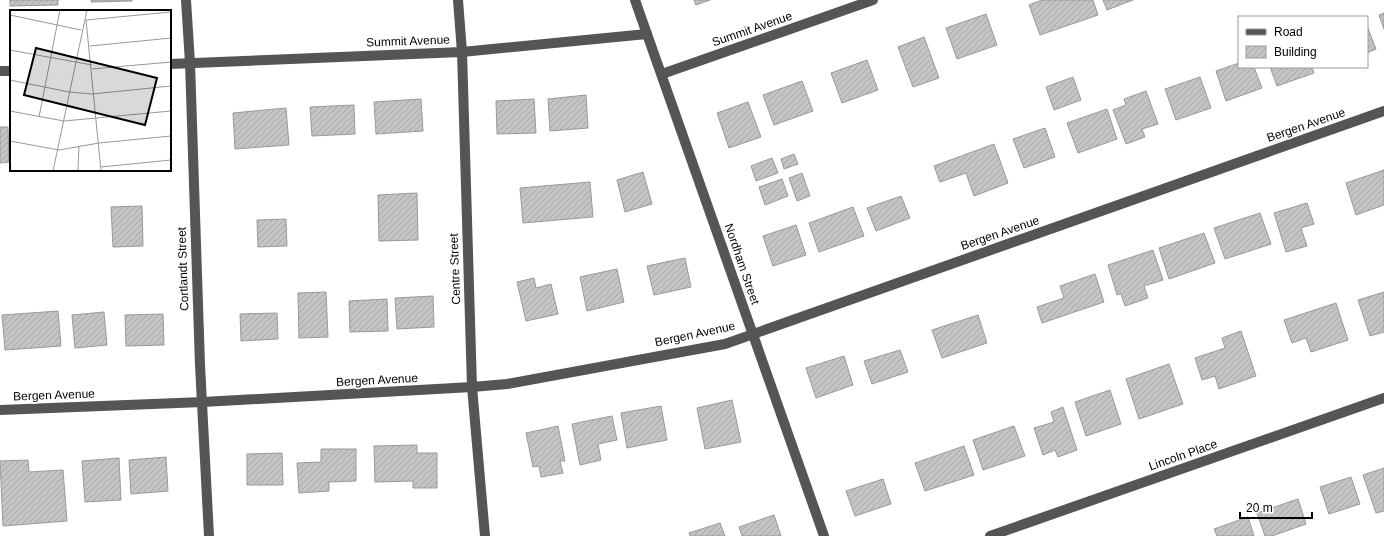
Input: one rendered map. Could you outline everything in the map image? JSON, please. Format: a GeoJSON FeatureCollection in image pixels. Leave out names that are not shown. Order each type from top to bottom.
{"type":"FeatureCollection","features":[{"type":"Feature","properties":{"kind":"street","name":"Cortlandt Street"},"geometry":{"type":"LineString","coordinates":[[186,0],[190,63],[200,365],[203,402],[208,536]]}},
{"type":"Feature","properties":{"kind":"street","name":"Centre Street"},"geometry":{"type":"LineString","coordinates":[[458,0],[462,52],[472,388],[485,536]]}},
{"type":"Feature","properties":{"kind":"street","name":"Nordham Street"},"geometry":{"type":"LineString","coordinates":[[635,0],[824,536]]}},
{"type":"Feature","properties":{"kind":"street","name":"Summit Avenue"},"geometry":{"type":"LineString","coordinates":[[662,74],[873,0]]}},
{"type":"Feature","properties":{"kind":"street","name":"Summit Avenue"},"geometry":{"type":"LineString","coordinates":[[171,64],[462,52],[647,34]]}},
{"type":"Feature","properties":{"kind":"street","name":"Bergen Avenue"},"geometry":{"type":"LineString","coordinates":[[0,410],[203,402],[472,388],[507,384],[718,345],[753,334],[1384,111]]}},
{"type":"Feature","properties":{"kind":"street","name":"Lincoln Place"},"geometry":{"type":"LineString","coordinates":[[990,536],[1384,398]]}},
{"type":"Feature","properties":{"kind":"building"},"geometry":{"type":"Polygon","coordinates":[[[10,0],[58,0],[58,5],[10,6],[10,0]]]}},
{"type":"Feature","properties":{"kind":"building"},"geometry":{"type":"Polygon","coordinates":[[[91,0],[132,0],[132,1],[91,2],[91,0]]]}},
{"type":"Feature","properties":{"kind":"building"},"geometry":{"type":"Polygon","coordinates":[[[694,0],[710,0],[696,5],[694,0]]]}},
{"type":"Feature","properties":{"kind":"building"},"geometry":{"type":"Polygon","coordinates":[[[1042,0],[1093,0],[1098,15],[1040,35],[1029,5],[1042,0]]]}},
{"type":"Feature","properties":{"kind":"building"},"geometry":{"type":"Polygon","coordinates":[[[1103,0],[1133,0],[1107,10],[1103,0]]]}},
{"type":"Feature","properties":{"kind":"building"},"geometry":{"type":"Polygon","coordinates":[[[1384,13],[1384,29],[1379,15],[1384,13]]]}},
{"type":"Feature","properties":{"kind":"building"},"geometry":{"type":"Polygon","coordinates":[[[986,14],[997,45],[957,59],[946,28],[986,14]]]}},
{"type":"Feature","properties":{"kind":"building"},"geometry":{"type":"Polygon","coordinates":[[[1368,29],[1376,49],[1368,53],[1368,29]]]}},
{"type":"Feature","properties":{"kind":"building"},"geometry":{"type":"Polygon","coordinates":[[[924,37],[939,78],[913,87],[898,47],[924,37]]]}},
{"type":"Feature","properties":{"kind":"building"},"geometry":{"type":"Polygon","coordinates":[[[867,60],[878,90],[842,103],[831,73],[867,60]]]}},
{"type":"Feature","properties":{"kind":"building"},"geometry":{"type":"Polygon","coordinates":[[[1238,63],[1238,68],[1254,68],[1262,88],[1226,101],[1216,71],[1238,63]]]}},
{"type":"Feature","properties":{"kind":"building"},"geometry":{"type":"Polygon","coordinates":[[[1270,68],[1312,68],[1314,73],[1277,86],[1270,68]]]}},
{"type":"Feature","properties":{"kind":"building"},"geometry":{"type":"Polygon","coordinates":[[[1073,77],[1081,100],[1054,110],[1046,87],[1073,77]]]}},
{"type":"Feature","properties":{"kind":"building"},"geometry":{"type":"Polygon","coordinates":[[[1200,77],[1211,108],[1176,120],[1165,89],[1200,77]]]}},
{"type":"Feature","properties":{"kind":"building"},"geometry":{"type":"Polygon","coordinates":[[[802,81],[813,111],[774,125],[763,95],[802,81]]]}},
{"type":"Feature","properties":{"kind":"building"},"geometry":{"type":"Polygon","coordinates":[[[1146,91],[1158,124],[1142,129],[1145,137],[1126,144],[1113,110],[1126,105],[1124,99],[1146,91]]]}},
{"type":"Feature","properties":{"kind":"building"},"geometry":{"type":"Polygon","coordinates":[[[586,95],[588,128],[550,131],[548,99],[586,95]]]}},
{"type":"Feature","properties":{"kind":"building"},"geometry":{"type":"Polygon","coordinates":[[[421,99],[423,131],[376,134],[374,102],[421,99]]]}},
{"type":"Feature","properties":{"kind":"building"},"geometry":{"type":"Polygon","coordinates":[[[534,99],[536,133],[497,134],[496,101],[534,99]]]}},
{"type":"Feature","properties":{"kind":"building"},"geometry":{"type":"Polygon","coordinates":[[[748,102],[761,137],[729,148],[717,113],[748,102]]]}},
{"type":"Feature","properties":{"kind":"building"},"geometry":{"type":"Polygon","coordinates":[[[354,105],[355,134],[312,136],[310,107],[354,105]]]}},
{"type":"Feature","properties":{"kind":"building"},"geometry":{"type":"Polygon","coordinates":[[[286,108],[289,145],[235,149],[233,113],[286,108]]]}},
{"type":"Feature","properties":{"kind":"building"},"geometry":{"type":"Polygon","coordinates":[[[1107,109],[1117,139],[1078,153],[1067,123],[1107,109]]]}},
{"type":"Feature","properties":{"kind":"building"},"geometry":{"type":"Polygon","coordinates":[[[0,127],[8,127],[9,162],[0,163],[0,127]]]}},
{"type":"Feature","properties":{"kind":"building"},"geometry":{"type":"Polygon","coordinates":[[[1045,128],[1055,157],[1024,168],[1013,139],[1045,128]]]}},
{"type":"Feature","properties":{"kind":"building"},"geometry":{"type":"Polygon","coordinates":[[[994,144],[1008,183],[974,196],[966,173],[940,182],[934,166],[994,144]]]}},
{"type":"Feature","properties":{"kind":"building"},"geometry":{"type":"Polygon","coordinates":[[[794,154],[798,164],[784,169],[781,159],[794,154]]]}},
{"type":"Feature","properties":{"kind":"building"},"geometry":{"type":"Polygon","coordinates":[[[772,158],[778,173],[756,181],[751,166],[772,158]]]}},
{"type":"Feature","properties":{"kind":"building"},"geometry":{"type":"Polygon","coordinates":[[[1384,170],[1384,205],[1356,215],[1346,183],[1384,170]]]}},
{"type":"Feature","properties":{"kind":"building"},"geometry":{"type":"Polygon","coordinates":[[[643,172],[652,204],[625,212],[617,180],[643,172]]]}},
{"type":"Feature","properties":{"kind":"building"},"geometry":{"type":"Polygon","coordinates":[[[802,173],[810,196],[797,201],[789,178],[802,173]]]}},
{"type":"Feature","properties":{"kind":"building"},"geometry":{"type":"Polygon","coordinates":[[[782,179],[788,196],[765,205],[759,187],[782,179]]]}},
{"type":"Feature","properties":{"kind":"building"},"geometry":{"type":"Polygon","coordinates":[[[590,182],[593,217],[523,223],[520,188],[590,182]]]}},
{"type":"Feature","properties":{"kind":"building"},"geometry":{"type":"Polygon","coordinates":[[[417,193],[418,240],[379,241],[378,195],[417,193]]]}},
{"type":"Feature","properties":{"kind":"building"},"geometry":{"type":"Polygon","coordinates":[[[901,196],[910,218],[876,231],[867,208],[901,196]]]}},
{"type":"Feature","properties":{"kind":"building"},"geometry":{"type":"Polygon","coordinates":[[[1307,203],[1314,224],[1301,228],[1307,246],[1286,252],[1274,213],[1307,203]]]}},
{"type":"Feature","properties":{"kind":"building"},"geometry":{"type":"Polygon","coordinates":[[[142,206],[143,246],[113,247],[111,207],[142,206]]]}},
{"type":"Feature","properties":{"kind":"building"},"geometry":{"type":"Polygon","coordinates":[[[853,207],[864,236],[819,252],[809,223],[853,207]]]}},
{"type":"Feature","properties":{"kind":"building"},"geometry":{"type":"Polygon","coordinates":[[[1260,213],[1271,244],[1225,259],[1214,228],[1260,213]]]}},
{"type":"Feature","properties":{"kind":"building"},"geometry":{"type":"Polygon","coordinates":[[[286,219],[287,246],[258,247],[257,220],[286,219]]]}},
{"type":"Feature","properties":{"kind":"building"},"geometry":{"type":"Polygon","coordinates":[[[796,225],[806,255],[773,266],[763,236],[796,225]]]}},
{"type":"Feature","properties":{"kind":"building"},"geometry":{"type":"Polygon","coordinates":[[[1204,233],[1215,263],[1169,279],[1159,248],[1204,233]]]}},
{"type":"Feature","properties":{"kind":"building"},"geometry":{"type":"Polygon","coordinates":[[[1153,250],[1163,280],[1144,286],[1148,298],[1125,306],[1121,294],[1117,295],[1108,265],[1153,250]]]}},
{"type":"Feature","properties":{"kind":"building"},"geometry":{"type":"Polygon","coordinates":[[[685,258],[691,287],[654,295],[647,266],[685,258]]]}},
{"type":"Feature","properties":{"kind":"building"},"geometry":{"type":"Polygon","coordinates":[[[617,269],[624,302],[587,311],[580,277],[617,269]]]}},
{"type":"Feature","properties":{"kind":"building"},"geometry":{"type":"Polygon","coordinates":[[[1095,274],[1104,302],[1042,323],[1037,307],[1064,298],[1060,286],[1095,274]]]}},
{"type":"Feature","properties":{"kind":"building"},"geometry":{"type":"Polygon","coordinates":[[[534,278],[536,288],[551,284],[558,314],[526,321],[517,282],[534,278]]]}},
{"type":"Feature","properties":{"kind":"building"},"geometry":{"type":"Polygon","coordinates":[[[326,292],[328,337],[299,338],[298,293],[326,292]]]}},
{"type":"Feature","properties":{"kind":"building"},"geometry":{"type":"Polygon","coordinates":[[[1384,292],[1384,332],[1370,336],[1358,300],[1384,292]]]}},
{"type":"Feature","properties":{"kind":"building"},"geometry":{"type":"Polygon","coordinates":[[[433,296],[434,327],[397,329],[395,298],[433,296]]]}},
{"type":"Feature","properties":{"kind":"building"},"geometry":{"type":"Polygon","coordinates":[[[387,299],[388,331],[350,332],[349,301],[387,299]]]}},
{"type":"Feature","properties":{"kind":"building"},"geometry":{"type":"Polygon","coordinates":[[[1336,303],[1348,340],[1311,352],[1306,338],[1292,343],[1284,320],[1336,303]]]}},
{"type":"Feature","properties":{"kind":"building"},"geometry":{"type":"Polygon","coordinates":[[[58,311],[61,346],[5,350],[2,315],[58,311]]]}},
{"type":"Feature","properties":{"kind":"building"},"geometry":{"type":"Polygon","coordinates":[[[104,312],[107,345],[75,348],[72,315],[104,312]]]}},
{"type":"Feature","properties":{"kind":"building"},"geometry":{"type":"Polygon","coordinates":[[[277,313],[278,339],[241,341],[240,314],[277,313]]]}},
{"type":"Feature","properties":{"kind":"building"},"geometry":{"type":"Polygon","coordinates":[[[163,314],[164,345],[126,346],[125,315],[163,314]]]}},
{"type":"Feature","properties":{"kind":"building"},"geometry":{"type":"Polygon","coordinates":[[[978,315],[987,343],[942,358],[932,330],[978,315]]]}},
{"type":"Feature","properties":{"kind":"building"},"geometry":{"type":"Polygon","coordinates":[[[1241,331],[1256,376],[1219,389],[1215,376],[1202,380],[1195,358],[1225,348],[1222,338],[1241,331]]]}},
{"type":"Feature","properties":{"kind":"building"},"geometry":{"type":"Polygon","coordinates":[[[900,350],[908,372],[872,384],[864,361],[900,350]]]}},
{"type":"Feature","properties":{"kind":"building"},"geometry":{"type":"Polygon","coordinates":[[[844,356],[853,385],[816,398],[806,368],[844,356]]]}},
{"type":"Feature","properties":{"kind":"building"},"geometry":{"type":"Polygon","coordinates":[[[1169,364],[1183,404],[1139,419],[1126,379],[1169,364]]]}},
{"type":"Feature","properties":{"kind":"building"},"geometry":{"type":"Polygon","coordinates":[[[1110,390],[1121,424],[1086,436],[1075,402],[1110,390]]]}},
{"type":"Feature","properties":{"kind":"building"},"geometry":{"type":"Polygon","coordinates":[[[732,400],[741,442],[705,449],[697,408],[732,400]]]}},
{"type":"Feature","properties":{"kind":"building"},"geometry":{"type":"Polygon","coordinates":[[[661,406],[667,440],[627,448],[621,413],[661,406]]]}},
{"type":"Feature","properties":{"kind":"building"},"geometry":{"type":"Polygon","coordinates":[[[1063,407],[1077,450],[1058,457],[1055,450],[1043,455],[1034,428],[1054,422],[1051,412],[1063,407]]]}},
{"type":"Feature","properties":{"kind":"building"},"geometry":{"type":"Polygon","coordinates":[[[612,416],[617,440],[598,444],[601,460],[580,465],[572,424],[612,416]]]}},
{"type":"Feature","properties":{"kind":"building"},"geometry":{"type":"Polygon","coordinates":[[[558,426],[565,461],[560,461],[563,473],[541,477],[539,466],[533,467],[526,433],[558,426]]]}},
{"type":"Feature","properties":{"kind":"building"},"geometry":{"type":"Polygon","coordinates":[[[1014,426],[1025,456],[983,470],[973,440],[1014,426]]]}},
{"type":"Feature","properties":{"kind":"building"},"geometry":{"type":"Polygon","coordinates":[[[417,445],[417,453],[437,453],[437,488],[413,488],[413,481],[375,482],[374,446],[417,445]]]}},
{"type":"Feature","properties":{"kind":"building"},"geometry":{"type":"Polygon","coordinates":[[[964,446],[974,475],[925,491],[915,463],[964,446]]]}},
{"type":"Feature","properties":{"kind":"building"},"geometry":{"type":"Polygon","coordinates":[[[321,449],[356,449],[356,481],[329,482],[329,491],[299,493],[297,463],[321,462],[321,449]]]}},
{"type":"Feature","properties":{"kind":"building"},"geometry":{"type":"Polygon","coordinates":[[[282,453],[283,485],[247,485],[247,454],[282,453]]]}},
{"type":"Feature","properties":{"kind":"building"},"geometry":{"type":"Polygon","coordinates":[[[166,457],[168,491],[131,494],[129,460],[166,457]]]}},
{"type":"Feature","properties":{"kind":"building"},"geometry":{"type":"Polygon","coordinates":[[[119,458],[121,500],[85,502],[82,461],[119,458]]]}},
{"type":"Feature","properties":{"kind":"building"},"geometry":{"type":"Polygon","coordinates":[[[28,460],[29,472],[63,470],[67,521],[3,526],[0,461],[28,460]]]}},
{"type":"Feature","properties":{"kind":"building"},"geometry":{"type":"Polygon","coordinates":[[[1384,468],[1384,511],[1376,513],[1363,475],[1384,468]]]}},
{"type":"Feature","properties":{"kind":"building"},"geometry":{"type":"Polygon","coordinates":[[[1351,477],[1360,504],[1329,514],[1320,487],[1351,477]]]}},
{"type":"Feature","properties":{"kind":"building"},"geometry":{"type":"Polygon","coordinates":[[[883,479],[891,504],[855,516],[846,491],[883,479]]]}},
{"type":"Feature","properties":{"kind":"building"},"geometry":{"type":"Polygon","coordinates":[[[1298,499],[1306,524],[1272,536],[1265,536],[1257,513],[1298,499]]]}},
{"type":"Feature","properties":{"kind":"building"},"geometry":{"type":"Polygon","coordinates":[[[774,515],[781,536],[742,536],[739,527],[774,515]]]}},
{"type":"Feature","properties":{"kind":"building"},"geometry":{"type":"Polygon","coordinates":[[[1248,517],[1254,536],[1217,536],[1214,529],[1248,517]]]}},
{"type":"Feature","properties":{"kind":"building"},"geometry":{"type":"Polygon","coordinates":[[[720,523],[725,536],[690,536],[689,533],[720,523]]]}}]}
